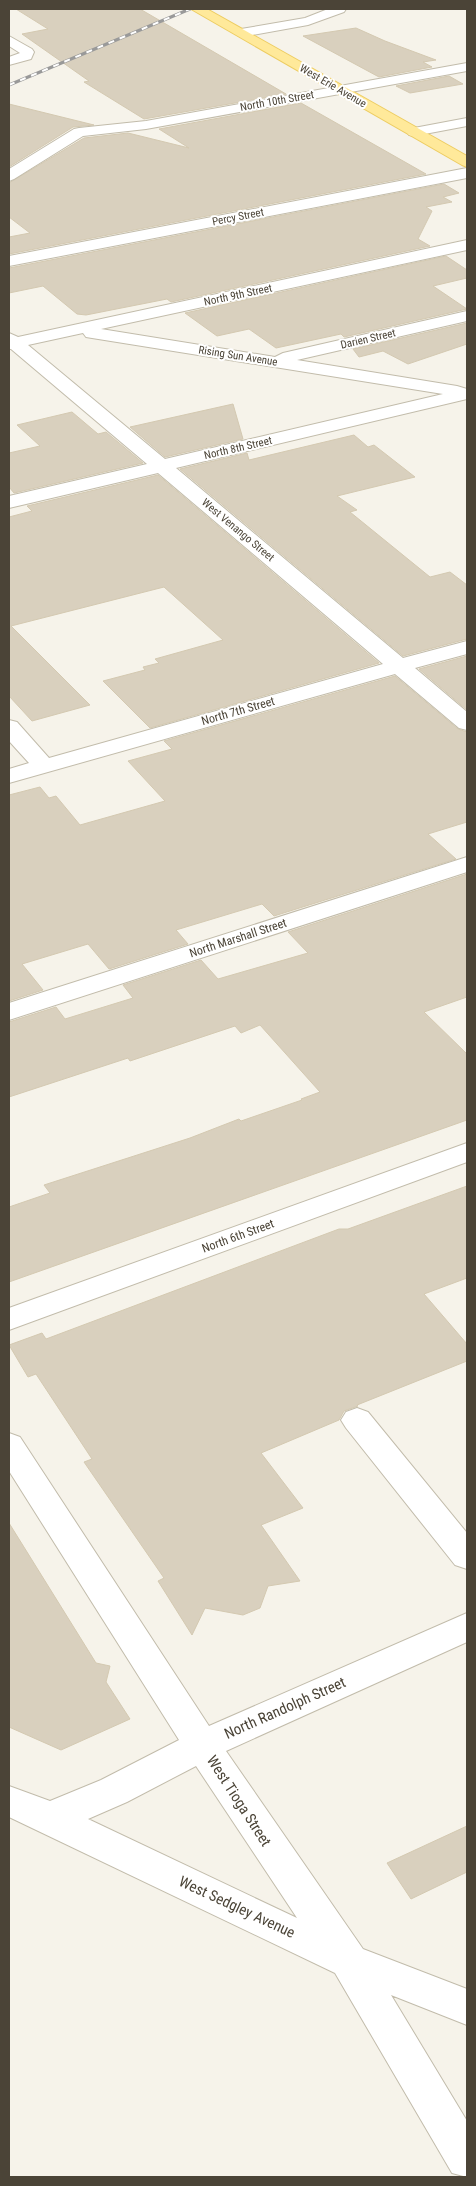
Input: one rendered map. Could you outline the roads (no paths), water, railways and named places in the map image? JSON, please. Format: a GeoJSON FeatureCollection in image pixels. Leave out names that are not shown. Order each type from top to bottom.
{"type":"FeatureCollection","features":[{"type":"Feature","properties":{"kind":"main road","name":"West Erie Avenue"},"geometry":{"type":"LineString","coordinates":[[198,9],[467,162]]}},
{"type":"Feature","properties":{"kind":"street"},"geometry":{"type":"LineString","coordinates":[[242,33],[308,21],[339,9]]}},
{"type":"Feature","properties":{"kind":"street"},"geometry":{"type":"LineString","coordinates":[[9,40],[27,52],[25,57],[9,61]]}},
{"type":"Feature","properties":{"kind":"street","name":"North 10th Street"},"geometry":{"type":"LineString","coordinates":[[9,176],[79,132],[146,125],[467,67]]}},
{"type":"Feature","properties":{"kind":"street"},"geometry":{"type":"LineString","coordinates":[[414,132],[467,122]]}},
{"type":"Feature","properties":{"kind":"street","name":"Percy Street"},"geometry":{"type":"LineString","coordinates":[[9,262],[467,172]]}},
{"type":"Feature","properties":{"kind":"street","name":"North 9th Street"},"geometry":{"type":"LineString","coordinates":[[11,342],[76,330],[467,245]]}},
{"type":"Feature","properties":{"kind":"street","name":"Darien Street"},"geometry":{"type":"LineString","coordinates":[[269,361],[467,316]]}},
{"type":"Feature","properties":{"kind":"street","name":"Rising Sun Avenue"},"geometry":{"type":"LineString","coordinates":[[28,323],[467,393]]}},
{"type":"Feature","properties":{"kind":"street","name":"West Venango Street"},"geometry":{"type":"LineString","coordinates":[[11,342],[467,723]]}},
{"type":"Feature","properties":{"kind":"street","name":"North 8th Street"},"geometry":{"type":"LineString","coordinates":[[9,502],[467,393]]}},
{"type":"Feature","properties":{"kind":"street","name":"North 7th Street"},"geometry":{"type":"LineString","coordinates":[[9,776],[467,647]]}},
{"type":"Feature","properties":{"kind":"street"},"geometry":{"type":"LineString","coordinates":[[9,726],[44,766]]}},
{"type":"Feature","properties":{"kind":"street","name":"North Marshall Street"},"geometry":{"type":"LineString","coordinates":[[9,1012],[467,864]]}},
{"type":"Feature","properties":{"kind":"street","name":"North 6th Street"},"geometry":{"type":"LineString","coordinates":[[9,1319],[467,1152]]}},
{"type":"Feature","properties":{"kind":"street"},"geometry":{"type":"LineString","coordinates":[[357,1420],[467,1556]]}},
{"type":"Feature","properties":{"kind":"street","name":"West Tioga Street"},"geometry":{"type":"LineString","coordinates":[[9,1445],[202,1745],[279,1861],[350,1961],[467,2159]]}},
{"type":"Feature","properties":{"kind":"street","name":"North Randolph Street"},"geometry":{"type":"LineString","coordinates":[[50,1818],[114,1791],[202,1745],[467,1627]]}},
{"type":"Feature","properties":{"kind":"street","name":"West Sedgley Avenue"},"geometry":{"type":"LineString","coordinates":[[9,1801],[50,1818],[350,1961],[467,2007]]}},
{"type":"Feature","properties":{"kind":"railway"},"geometry":{"type":"LineString","coordinates":[[9,85],[190,9]]}}]}
